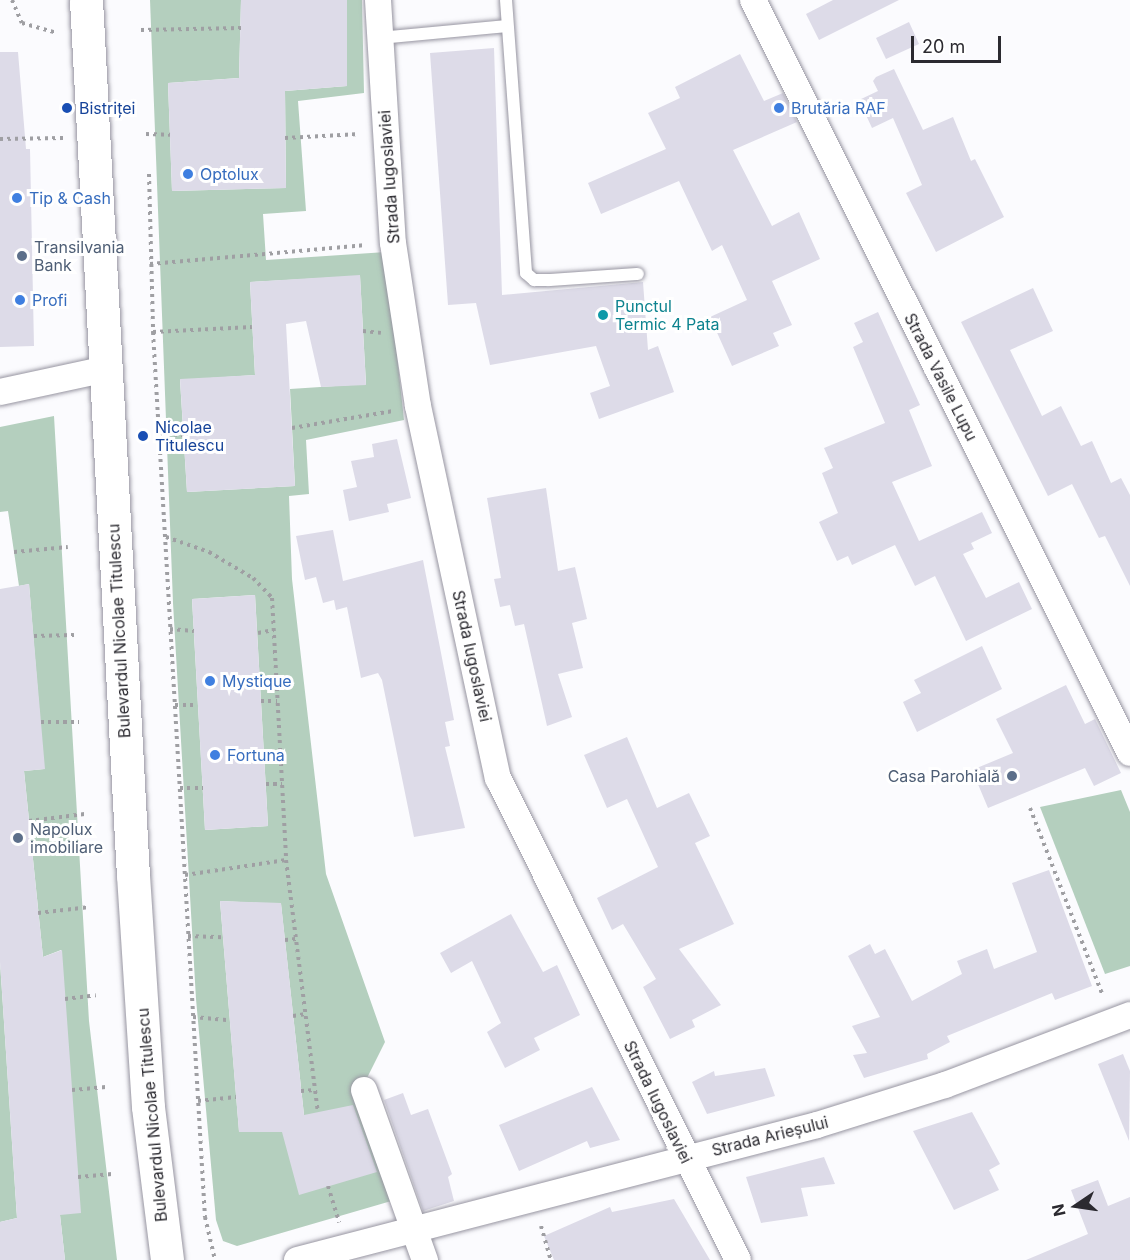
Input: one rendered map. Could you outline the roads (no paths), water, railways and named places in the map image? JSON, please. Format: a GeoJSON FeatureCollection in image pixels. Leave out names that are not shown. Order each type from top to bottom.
{"type":"FeatureCollection","features":[{"type":"Feature","properties":{"kind":"main road","name":"Bulevardul Nicolae Titulescu"},"geometry":{"type":"LineString","coordinates":[[86,0],[147,1084],[167,1260]]}},
{"type":"Feature","properties":{"kind":"street","name":"Strada Iugoslaviei"},"geometry":{"type":"LineString","coordinates":[[378,0],[393,243],[418,406],[498,778],[738,1260]]}},
{"type":"Feature","properties":{"kind":"street","name":"Strada Vasile Lupu"},"geometry":{"type":"LineString","coordinates":[[753,0],[1130,753]]}},
{"type":"Feature","properties":{"kind":"street"},"geometry":{"type":"LineString","coordinates":[[0,392],[106,369]]}},
{"type":"Feature","properties":{"kind":"street","name":"Strada Arieșului"},"geometry":{"type":"LineString","coordinates":[[297,1260],[414,1227],[818,1125],[945,1085],[1122,1018]]}},
{"type":"Feature","properties":{"kind":"street"},"geometry":{"type":"LineString","coordinates":[[364,1090],[425,1260]]}},
{"type":"Feature","properties":{"kind":"lane"},"geometry":{"type":"LineString","coordinates":[[506,0],[506,26],[526,273],[534,280],[638,274]]}},
{"type":"Feature","properties":{"kind":"lane"},"geometry":{"type":"LineString","coordinates":[[380,38],[506,26]]}},
{"type":"Feature","properties":{"kind":"place","name":"Bistriței"},"geometry":{"type":"Point","coordinates":[67,108]}},
{"type":"Feature","properties":{"kind":"place","name":"Brutăria RAF"},"geometry":{"type":"Point","coordinates":[779,108]}},
{"type":"Feature","properties":{"kind":"place","name":"Optolux"},"geometry":{"type":"Point","coordinates":[188,174]}},
{"type":"Feature","properties":{"kind":"place","name":"Tip & Cash"},"geometry":{"type":"Point","coordinates":[17,198]}},
{"type":"Feature","properties":{"kind":"place","name":"Transilvania Bank"},"geometry":{"type":"Point","coordinates":[22,256]}},
{"type":"Feature","properties":{"kind":"place","name":"Profi"},"geometry":{"type":"Point","coordinates":[20,300]}},
{"type":"Feature","properties":{"kind":"place","name":"Punctul Termic 4 Pata"},"geometry":{"type":"Point","coordinates":[603,315]}},
{"type":"Feature","properties":{"kind":"place","name":"Nicolae Titulescu"},"geometry":{"type":"Point","coordinates":[143,436]}},
{"type":"Feature","properties":{"kind":"place","name":"Mystique"},"geometry":{"type":"Point","coordinates":[210,681]}},
{"type":"Feature","properties":{"kind":"place","name":"Fortuna"},"geometry":{"type":"Point","coordinates":[215,755]}},
{"type":"Feature","properties":{"kind":"place","name":"Casa Parohială"},"geometry":{"type":"Point","coordinates":[1012,776]}},
{"type":"Feature","properties":{"kind":"place","name":"Napolux imobiliare"},"geometry":{"type":"Point","coordinates":[18,838]}}]}
